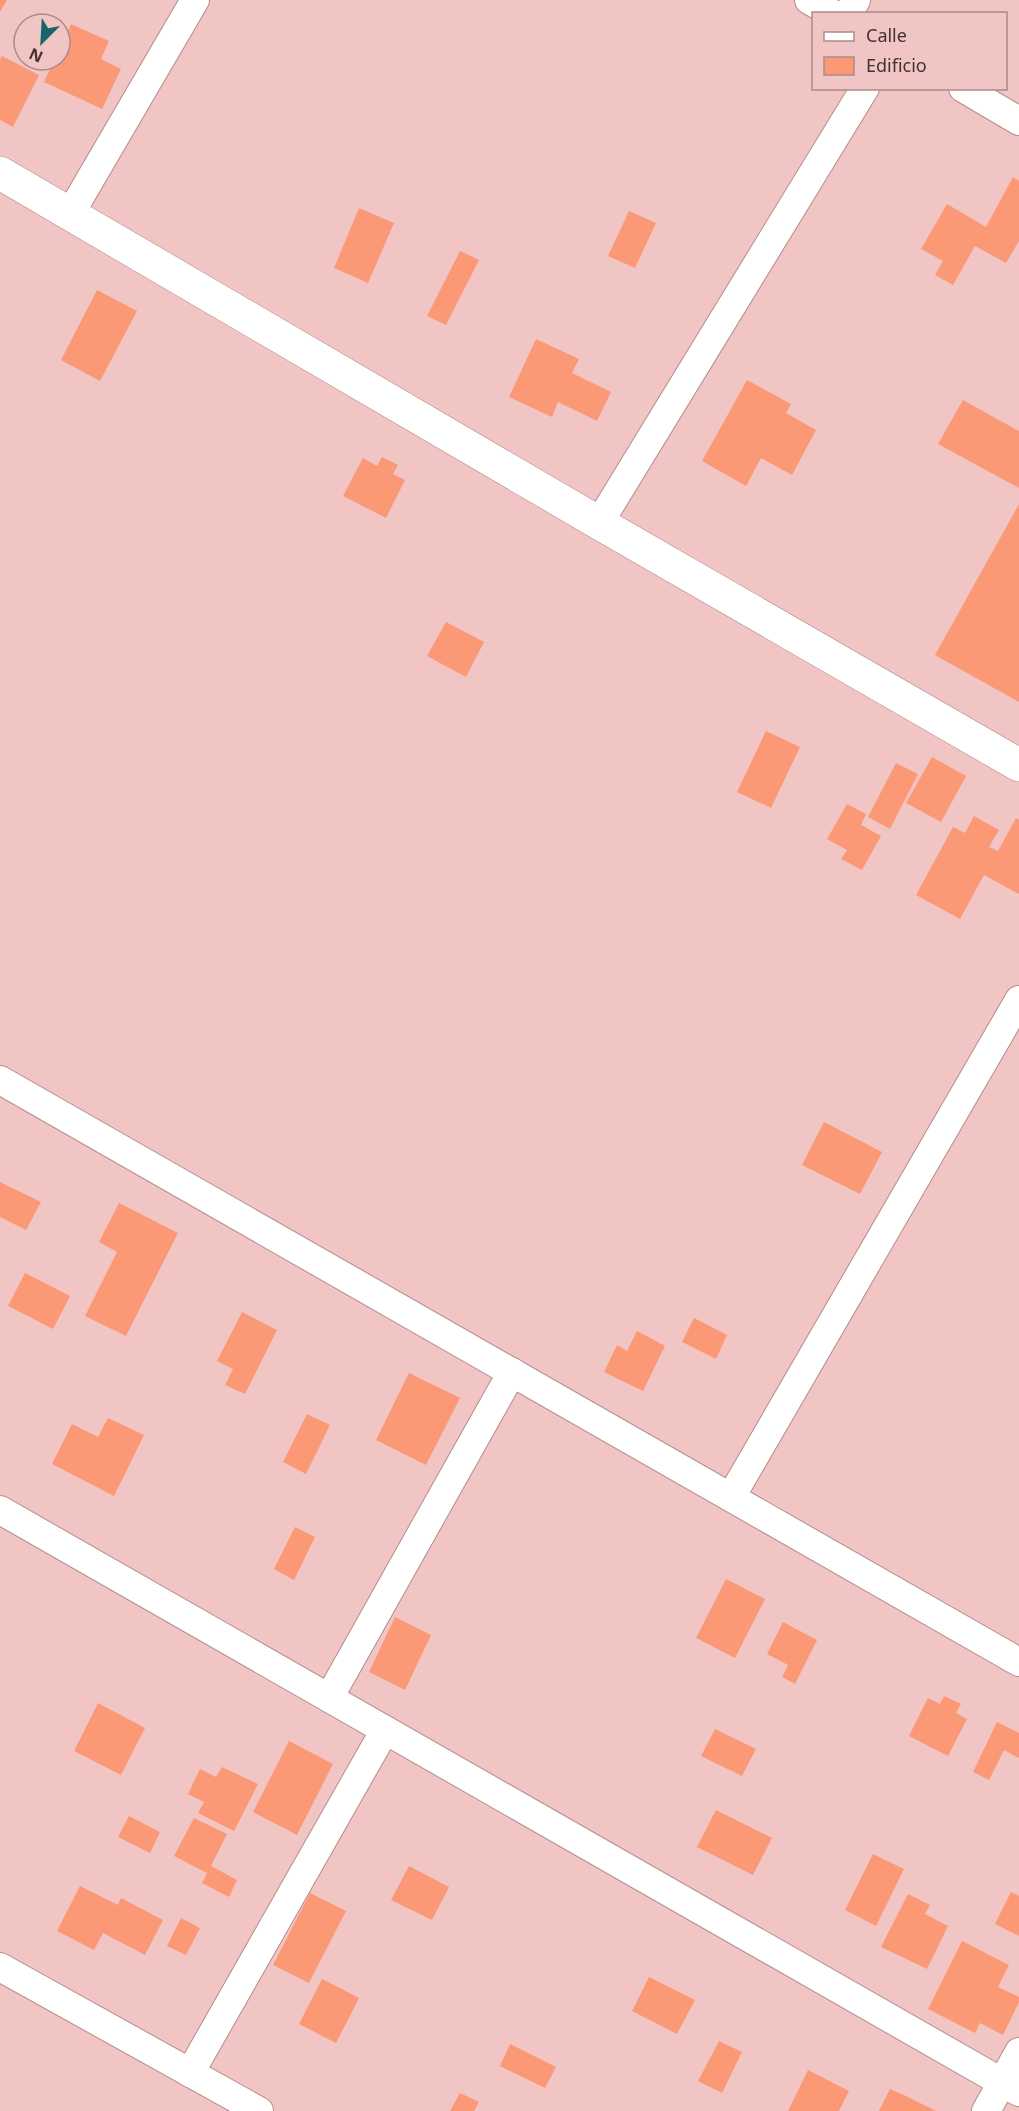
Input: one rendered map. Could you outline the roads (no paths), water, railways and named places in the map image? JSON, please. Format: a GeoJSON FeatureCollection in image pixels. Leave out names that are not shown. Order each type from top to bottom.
{"type":"FeatureCollection","features":[{"type":"Feature","properties":{"kind":"street"},"geometry":{"type":"LineString","coordinates":[[70,214],[195,0]]}},
{"type":"Feature","properties":{"kind":"street"},"geometry":{"type":"LineString","coordinates":[[809,0],[830,12]]}},
{"type":"Feature","properties":{"kind":"street"},"geometry":{"type":"LineString","coordinates":[[599,523],[865,90]]}},
{"type":"Feature","properties":{"kind":"street"},"geometry":{"type":"LineString","coordinates":[[966,90],[1019,121]]}},
{"type":"Feature","properties":{"kind":"street"},"geometry":{"type":"LineString","coordinates":[[0,173],[1019,765]]}},
{"type":"Feature","properties":{"kind":"street"},"geometry":{"type":"LineString","coordinates":[[731,1497],[1019,1000]]}},
{"type":"Feature","properties":{"kind":"street"},"geometry":{"type":"LineString","coordinates":[[0,1080],[1019,1662]]}},
{"type":"Feature","properties":{"kind":"street"},"geometry":{"type":"LineString","coordinates":[[329,1698],[512,1372]]}},
{"type":"Feature","properties":{"kind":"street"},"geometry":{"type":"LineString","coordinates":[[0,1510],[1011,2087]]}},
{"type":"Feature","properties":{"kind":"street"},"geometry":{"type":"LineString","coordinates":[[190,2073],[385,1730]]}},
{"type":"Feature","properties":{"kind":"street"},"geometry":{"type":"LineString","coordinates":[[0,1967],[259,2111]]}},
{"type":"Feature","properties":{"kind":"street"},"geometry":{"type":"LineString","coordinates":[[986,2111],[1011,2087],[1019,2052]]}}]}
